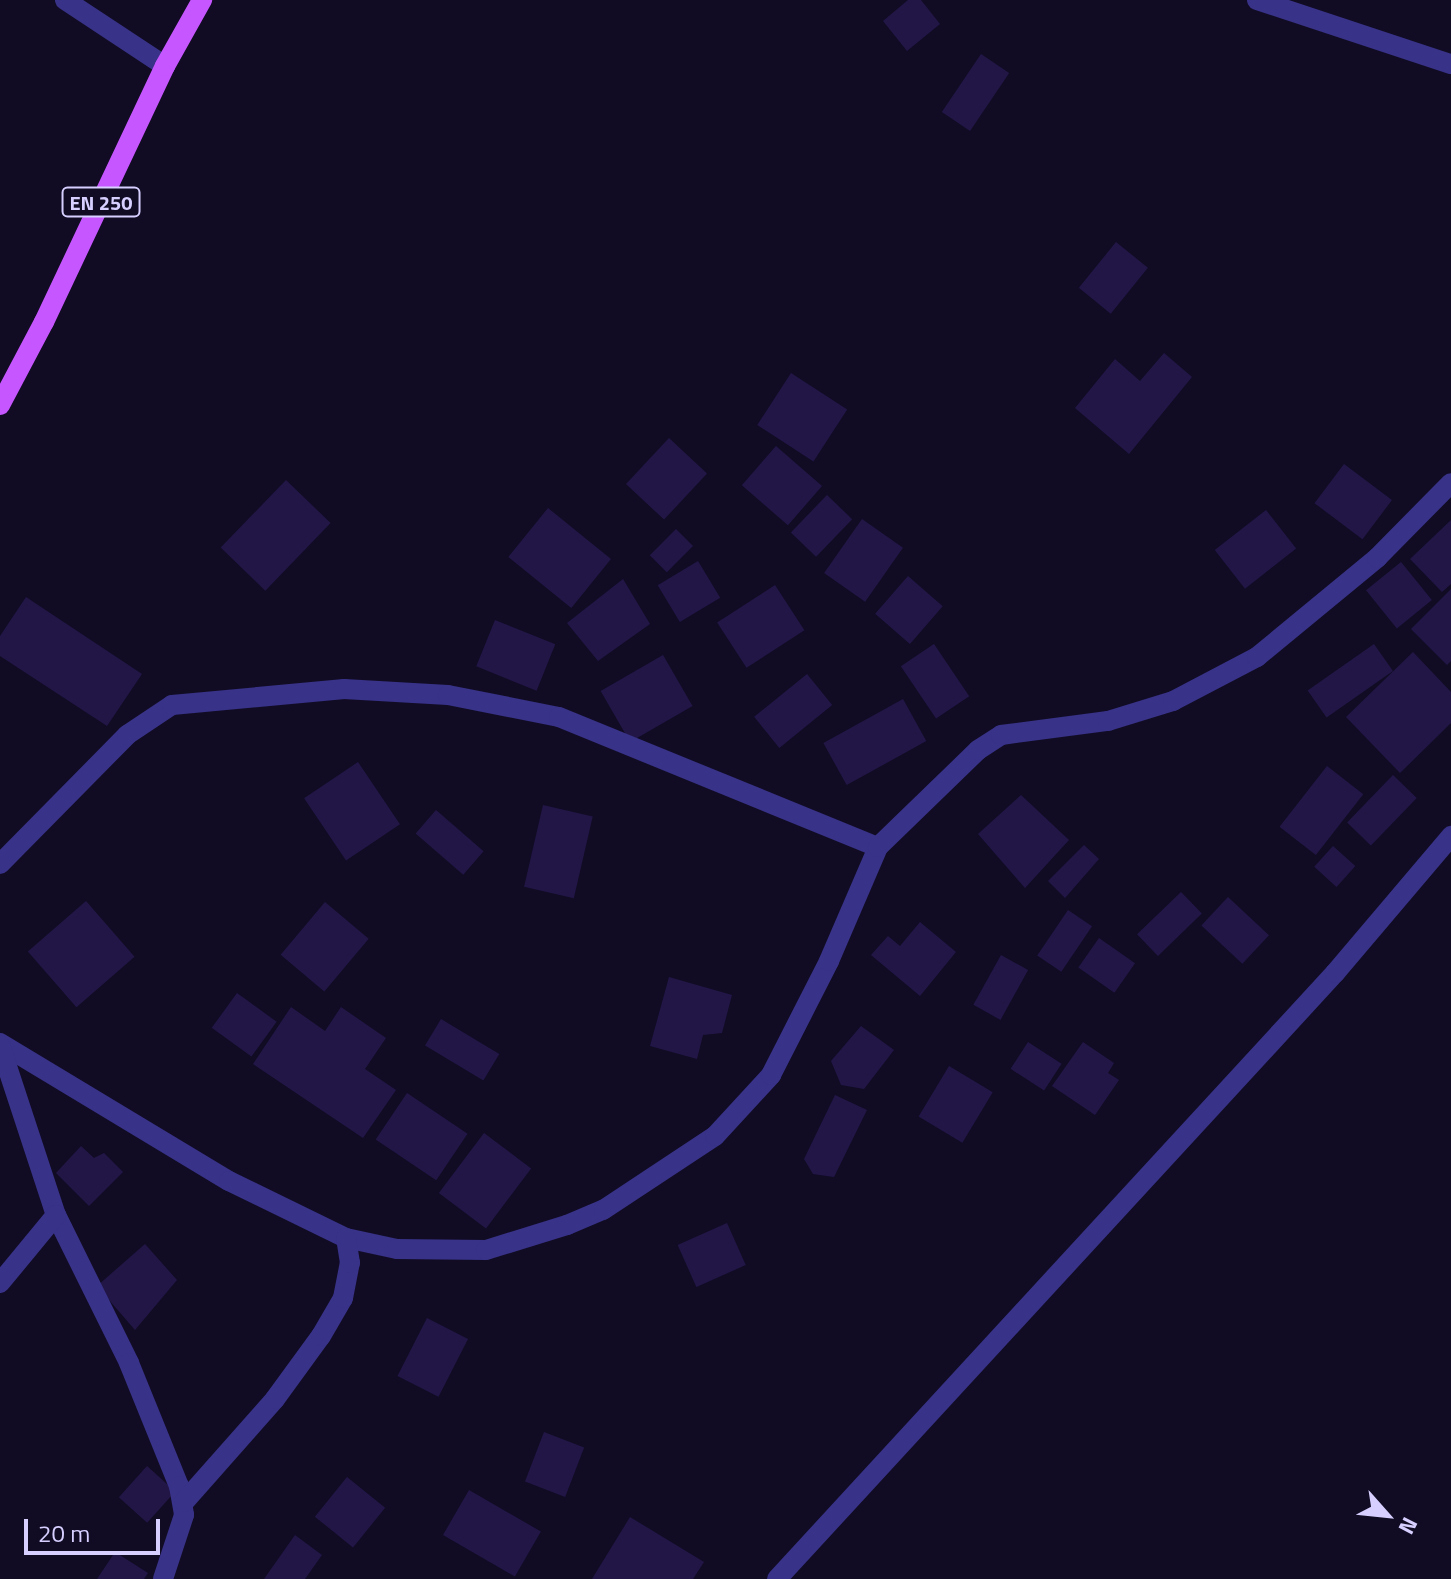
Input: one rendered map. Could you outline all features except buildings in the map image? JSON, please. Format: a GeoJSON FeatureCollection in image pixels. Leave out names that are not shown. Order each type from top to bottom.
{"type":"FeatureCollection","features":[{"type":"Feature","properties":{"kind":"main road","name":"EN 250"},"geometry":{"type":"LineString","coordinates":[[0,405],[44,322],[165,66],[202,0]]}},
{"type":"Feature","properties":{"kind":"street"},"geometry":{"type":"LineString","coordinates":[[65,0],[165,66]]}},
{"type":"Feature","properties":{"kind":"street"},"geometry":{"type":"LineString","coordinates":[[1257,0],[1451,64]]}},
{"type":"Feature","properties":{"kind":"street"},"geometry":{"type":"LineString","coordinates":[[0,1044],[229,1181],[346,1238],[397,1249],[486,1250],[603,1210],[715,1136],[771,1075],[829,961],[878,847],[934,789],[978,750],[1001,735],[1108,721],[1173,701],[1257,657],[1365,569],[1451,483]]}},
{"type":"Feature","properties":{"kind":"street"},"geometry":{"type":"LineString","coordinates":[[0,864],[127,735],[172,705],[344,689],[448,695],[559,717],[878,847]]}},
{"type":"Feature","properties":{"kind":"street"},"geometry":{"type":"LineString","coordinates":[[777,1579],[1335,973],[1451,836]]}},
{"type":"Feature","properties":{"kind":"street"},"geometry":{"type":"LineString","coordinates":[[0,1044],[56,1215],[129,1363],[184,1502],[184,1515],[163,1579]]}},
{"type":"Feature","properties":{"kind":"street"},"geometry":{"type":"LineString","coordinates":[[0,1283],[56,1215]]}},
{"type":"Feature","properties":{"kind":"street"},"geometry":{"type":"LineString","coordinates":[[184,1502],[275,1399],[321,1336],[343,1298],[350,1263],[346,1238]]}}]}
